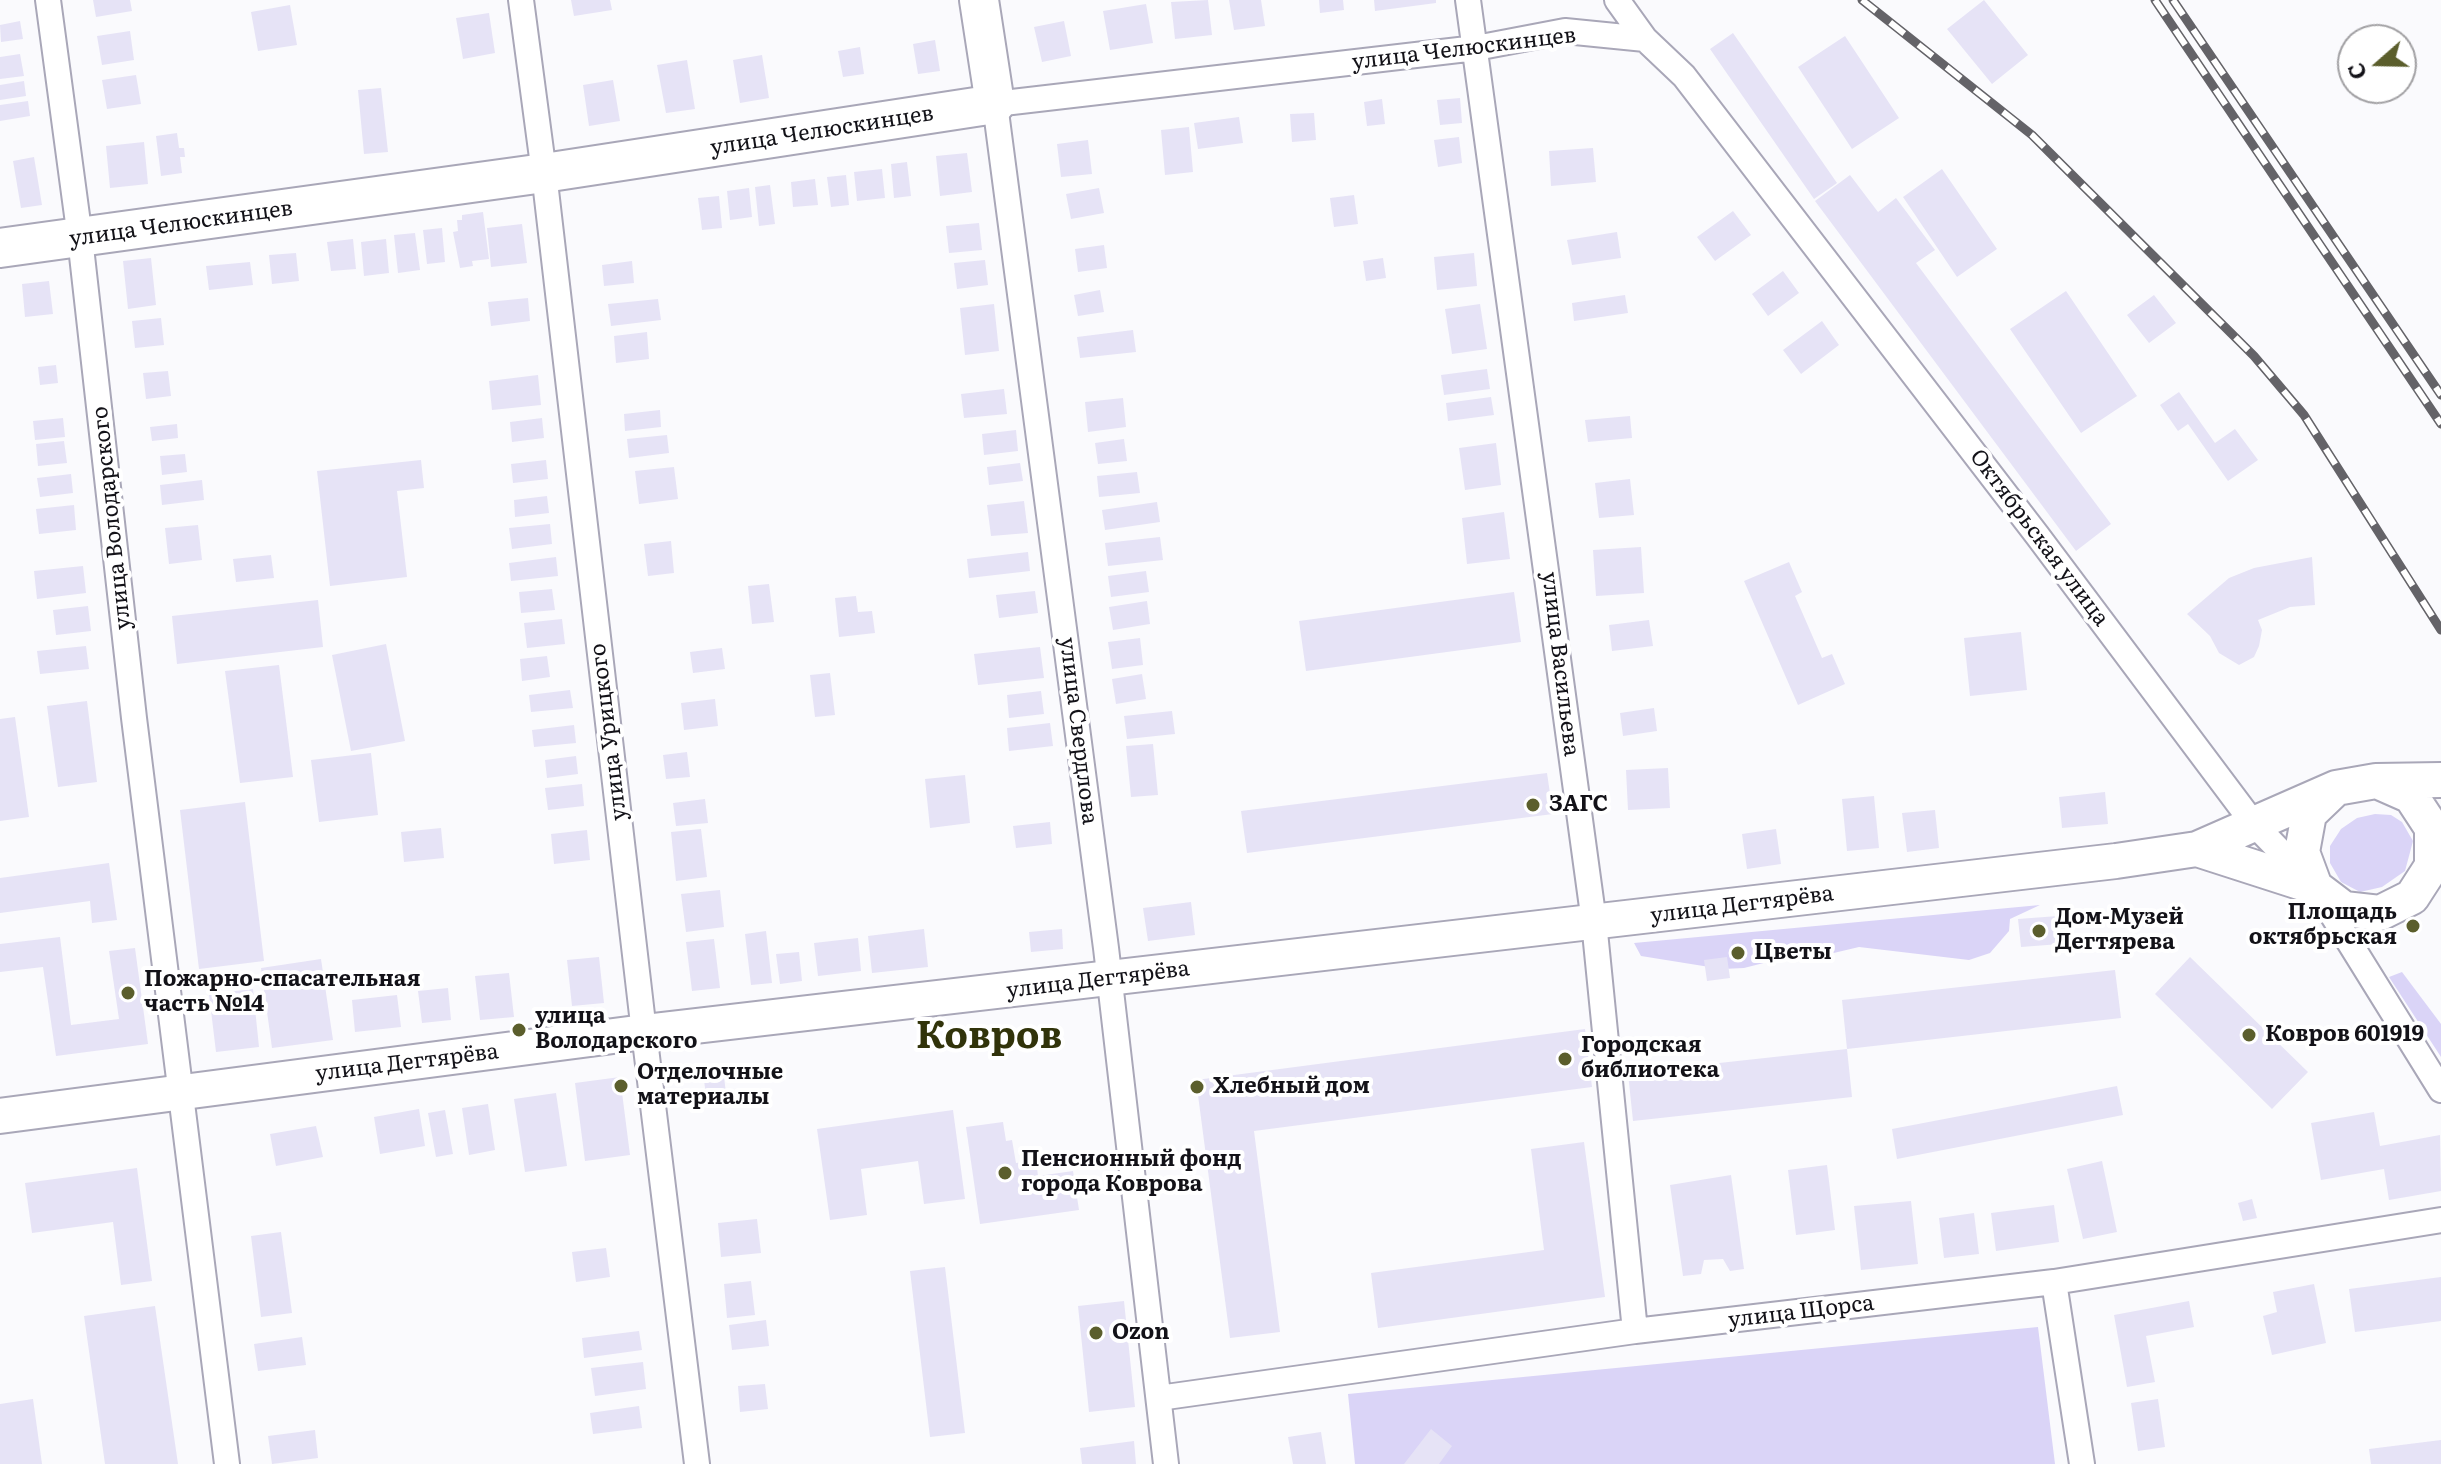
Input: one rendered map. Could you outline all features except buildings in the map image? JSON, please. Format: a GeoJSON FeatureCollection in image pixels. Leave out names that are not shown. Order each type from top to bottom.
{"type":"FeatureCollection","features":[{"type":"Feature","properties":{"kind":"main road","name":"улица Свердлова"},"geometry":{"type":"LineString","coordinates":[[979,0],[995,104]]}},
{"type":"Feature","properties":{"kind":"main road","name":"улица Челюскинцев"},"geometry":{"type":"LineString","coordinates":[[0,248],[544,173],[995,104]]}},
{"type":"Feature","properties":{"kind":"main road"},"geometry":{"type":"LineString","coordinates":[[2376,781],[2411,796],[2432,828],[2438,866],[2412,897],[2380,913],[2344,909],[2315,887],[2302,852],[2309,814],[2336,788],[2376,781],[2441,780]]}},
{"type":"Feature","properties":{"kind":"main road","name":"улица Дегтярёва"},"geometry":{"type":"LineString","coordinates":[[0,1116],[644,1032],[2197,849],[2336,788]]}},
{"type":"Feature","properties":{"kind":"main road","name":"улица Дегтярёва"},"geometry":{"type":"LineString","coordinates":[[2197,849],[2315,887]]}},
{"type":"Feature","properties":{"kind":"street","name":"улица Володарского"},"geometry":{"type":"LineString","coordinates":[[48,0],[80,238],[134,718],[227,1464]]}},
{"type":"Feature","properties":{"kind":"street","name":"улица Урицкого"},"geometry":{"type":"LineString","coordinates":[[521,0],[697,1464]]}},
{"type":"Feature","properties":{"kind":"street","name":"улица Васильева"},"geometry":{"type":"LineString","coordinates":[[1468,0],[1594,922],[1635,1331]]}},
{"type":"Feature","properties":{"kind":"street","name":"Октябрьская улица"},"geometry":{"type":"LineString","coordinates":[[1617,0],[1645,39],[1684,76],[2037,535],[2253,823],[2315,887],[2441,1090]]}},
{"type":"Feature","properties":{"kind":"street","name":"улица Челюскинцев"},"geometry":{"type":"LineString","coordinates":[[995,104],[1476,48],[1565,31],[1645,39]]}},
{"type":"Feature","properties":{"kind":"street","name":"улица Свердлова"},"geometry":{"type":"LineString","coordinates":[[995,104],[1109,979],[1166,1464]]}},
{"type":"Feature","properties":{"kind":"street","name":"улица Щорса"},"geometry":{"type":"LineString","coordinates":[[1159,1398],[1635,1331],[2054,1282],[2441,1220]]}},
{"type":"Feature","properties":{"kind":"street"},"geometry":{"type":"LineString","coordinates":[[2054,1282],[2082,1464]]}},
{"type":"Feature","properties":{"kind":"shaded area"},"geometry":{"type":"Polygon","coordinates":[[[2375,814],[2391,815],[2402,822],[2413,841],[2405,871],[2382,887],[2360,892],[2341,882],[2330,863],[2330,846],[2341,829],[2357,818],[2375,814]]]}},
{"type":"Feature","properties":{"kind":"shaded area"},"geometry":{"type":"Polygon","coordinates":[[[2040,905],[2010,919],[2009,931],[1990,953],[1969,960],[1859,947],[1821,956],[1791,956],[1744,968],[1722,969],[1641,956],[1634,943],[2040,905]]]}},
{"type":"Feature","properties":{"kind":"shaded area"},"geometry":{"type":"Polygon","coordinates":[[[2402,972],[2441,1024],[2441,1057],[2389,977],[2402,972]]]}},
{"type":"Feature","properties":{"kind":"shaded area"},"geometry":{"type":"Polygon","coordinates":[[[2038,1327],[2055,1464],[1355,1464],[1348,1394],[2038,1327]]]}},
{"type":"Feature","properties":{"kind":"railway"},"geometry":{"type":"LineString","coordinates":[[1862,0],[2032,135],[2254,356],[2304,415],[2441,630]]}},
{"type":"Feature","properties":{"kind":"railway"},"geometry":{"type":"LineString","coordinates":[[2155,0],[2441,424]]}},
{"type":"Feature","properties":{"kind":"railway"},"geometry":{"type":"LineString","coordinates":[[2173,0],[2441,395]]}},
{"type":"Feature","properties":{"kind":"place","name":"ЗАГС"},"geometry":{"type":"Point","coordinates":[1533,805]}},
{"type":"Feature","properties":{"kind":"place","name":"Площадь октябрьская"},"geometry":{"type":"Point","coordinates":[2413,926]}},
{"type":"Feature","properties":{"kind":"place","name":"Дом-Музей Дегтярева"},"geometry":{"type":"Point","coordinates":[2039,931]}},
{"type":"Feature","properties":{"kind":"place","name":"Цветы"},"geometry":{"type":"Point","coordinates":[1738,953]}},
{"type":"Feature","properties":{"kind":"place","name":"Пожарно-спасательная часть №14"},"geometry":{"type":"Point","coordinates":[128,993]}},
{"type":"Feature","properties":{"kind":"place","name":"улица Володарского"},"geometry":{"type":"Point","coordinates":[519,1030]}},
{"type":"Feature","properties":{"kind":"place","name":"Ковров 601919"},"geometry":{"type":"Point","coordinates":[2249,1035]}},
{"type":"Feature","properties":{"kind":"place","name":"Городская библиотека"},"geometry":{"type":"Point","coordinates":[1565,1059]}},
{"type":"Feature","properties":{"kind":"place","name":"Отделочные материалы"},"geometry":{"type":"Point","coordinates":[621,1086]}},
{"type":"Feature","properties":{"kind":"place","name":"Хлебный дом"},"geometry":{"type":"Point","coordinates":[1197,1087]}},
{"type":"Feature","properties":{"kind":"place","name":"Пенсионный фонд города Коврова"},"geometry":{"type":"Point","coordinates":[1005,1173]}},
{"type":"Feature","properties":{"kind":"place","name":"Ozon"},"geometry":{"type":"Point","coordinates":[1096,1333]}},
{"type":"Feature","properties":{"kind":"district","name":"Ковров"},"geometry":{"type":"Point","coordinates":[989,1037]}}]}
